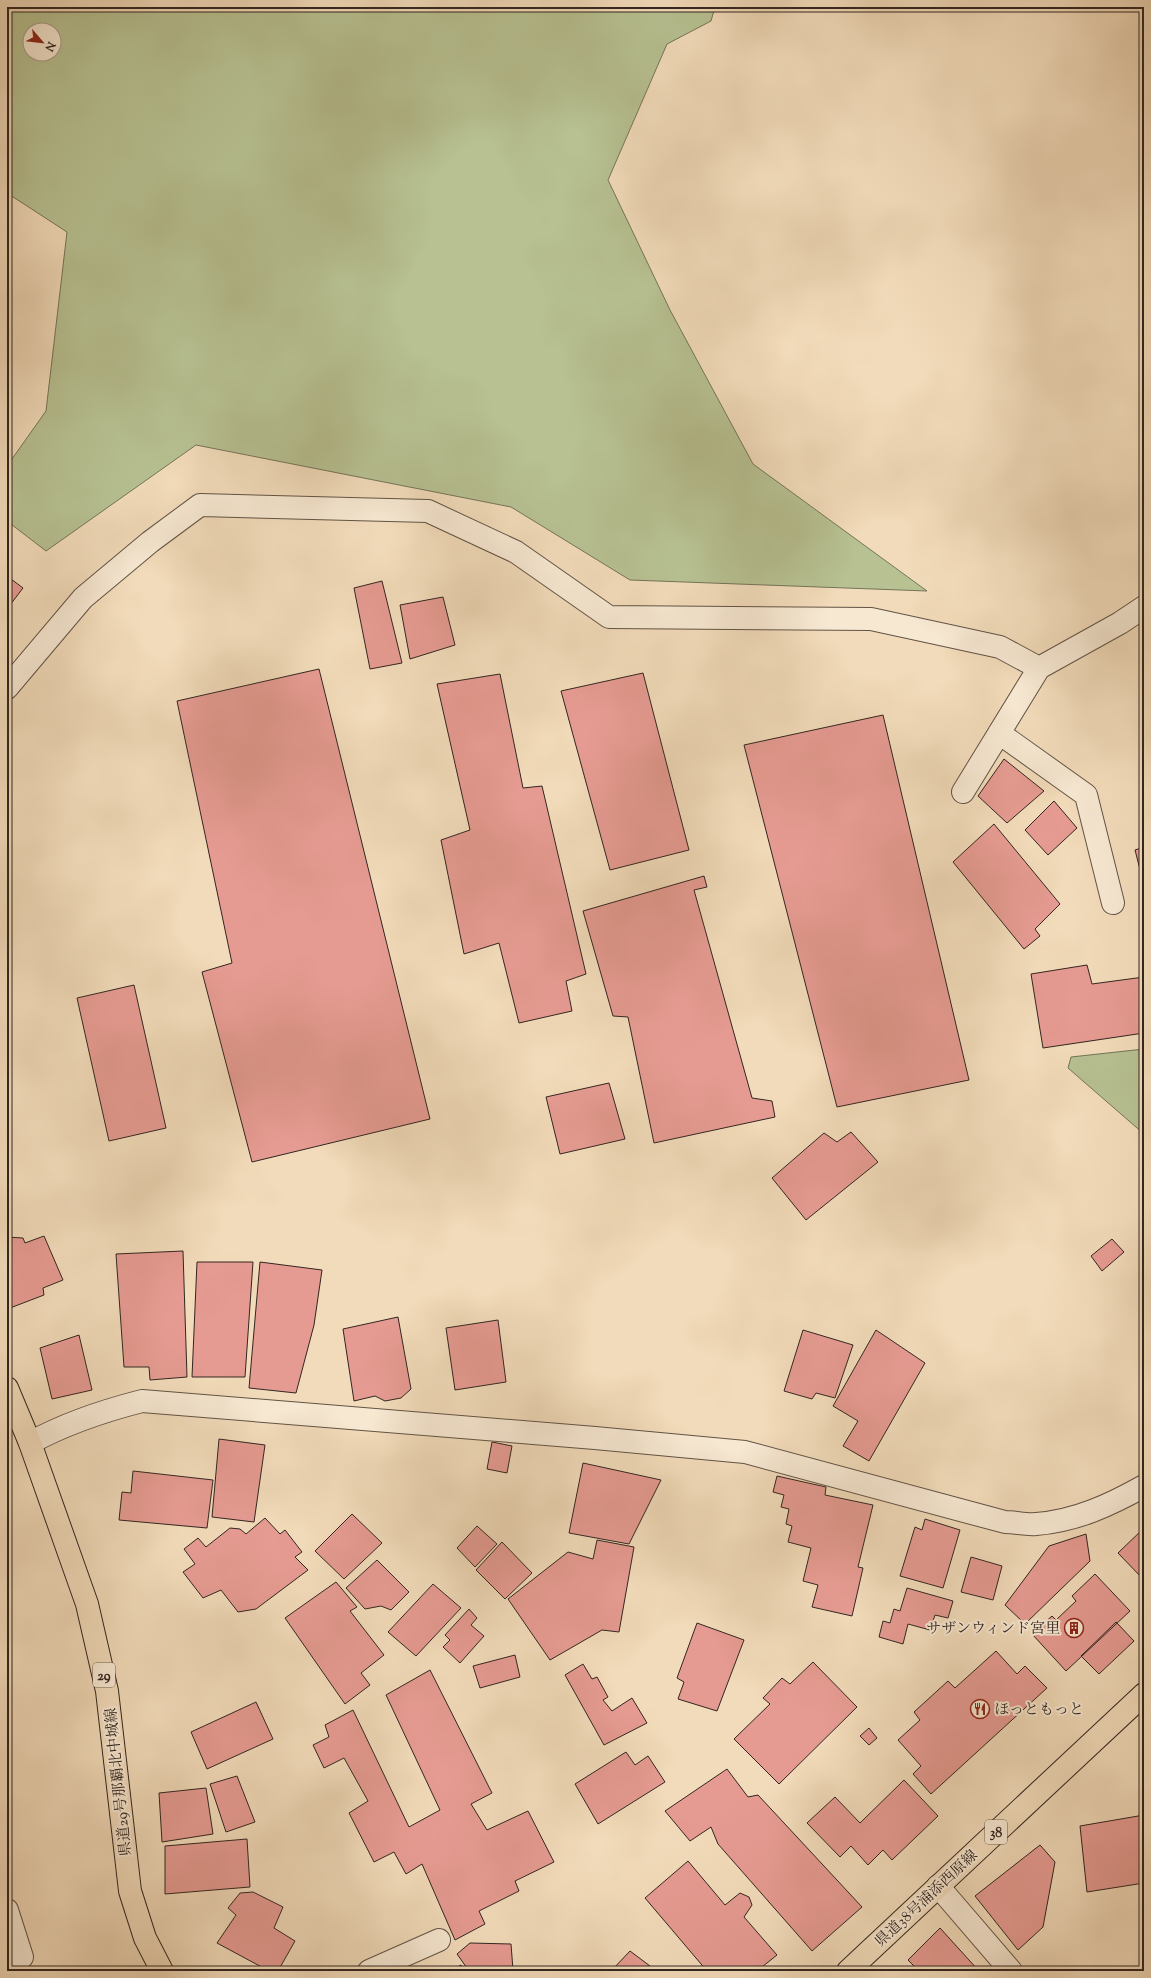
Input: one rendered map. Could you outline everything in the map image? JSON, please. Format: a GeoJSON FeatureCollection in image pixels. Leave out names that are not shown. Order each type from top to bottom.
{"type":"FeatureCollection","features":[{"type":"Feature","properties":{"kind":"main road","name":"県道29号那覇北中城線"},"geometry":{"type":"LineString","coordinates":[[8,1395],[30,1442],[81,1585],[98,1645],[114,1737],[130,1891],[146,1938],[162,1971]]}},
{"type":"Feature","properties":{"kind":"main road","name":"県道38号浦添西原線"},"geometry":{"type":"LineString","coordinates":[[848,1971],[1144,1694]]}},
{"type":"Feature","properties":{"kind":"street"},"geometry":{"type":"LineString","coordinates":[[7,688],[83,598],[150,542],[200,505],[428,511],[516,552],[609,617],[871,619],[1000,647],[1039,668]]}},
{"type":"Feature","properties":{"kind":"street"},"geometry":{"type":"LineString","coordinates":[[963,792],[1039,668],[1120,623],[1144,607]]}},
{"type":"Feature","properties":{"kind":"street"},"geometry":{"type":"LineString","coordinates":[[999,733],[1086,795],[1113,904]]}},
{"type":"Feature","properties":{"kind":"street"},"geometry":{"type":"LineString","coordinates":[[30,1442],[56,1429],[100,1412],[142,1401],[588,1437],[746,1452],[1005,1522],[1036,1524],[1082,1516],[1118,1501],[1144,1486]]}},
{"type":"Feature","properties":{"kind":"street"},"geometry":{"type":"LineString","coordinates":[[938,1886],[1011,1971]]}},
{"type":"Feature","properties":{"kind":"street"},"geometry":{"type":"LineString","coordinates":[[7,1910],[22,1957],[7,1959]]}},
{"type":"Feature","properties":{"kind":"street"},"geometry":{"type":"LineString","coordinates":[[369,1971],[439,1940]]}},
{"type":"Feature","properties":{"kind":"green space"},"geometry":{"type":"Polygon","coordinates":[[[7,7],[715,7],[711,21],[667,44],[608,180],[670,310],[753,464],[927,591],[630,580],[511,507],[196,445],[46,551],[7,521],[7,466],[46,411],[67,232],[7,193],[7,7]]]}},
{"type":"Feature","properties":{"kind":"green space"},"geometry":{"type":"Polygon","coordinates":[[[1144,1049],[1144,1134],[1068,1068],[1071,1057],[1144,1049]]]}},
{"type":"Feature","properties":{"kind":"building"},"geometry":{"type":"Polygon","coordinates":[[[7,576],[23,588],[7,609],[7,576]]]}},
{"type":"Feature","properties":{"kind":"building"},"geometry":{"type":"Polygon","coordinates":[[[382,581],[402,663],[370,669],[354,588],[382,581]]]}},
{"type":"Feature","properties":{"kind":"building"},"geometry":{"type":"Polygon","coordinates":[[[443,597],[455,645],[410,659],[400,605],[443,597]]]}},
{"type":"Feature","properties":{"kind":"building"},"geometry":{"type":"Polygon","coordinates":[[[319,669],[430,1119],[252,1162],[202,972],[232,963],[177,701],[319,669]]]}},
{"type":"Feature","properties":{"kind":"building"},"geometry":{"type":"Polygon","coordinates":[[[643,673],[689,850],[610,870],[561,691],[643,673]]]}},
{"type":"Feature","properties":{"kind":"building"},"geometry":{"type":"Polygon","coordinates":[[[500,674],[523,788],[542,786],[586,974],[566,981],[572,1011],[519,1023],[499,943],[464,954],[441,840],[470,830],[437,684],[500,674]]]}},
{"type":"Feature","properties":{"kind":"building"},"geometry":{"type":"Polygon","coordinates":[[[883,715],[969,1080],[837,1107],[744,745],[883,715]]]}},
{"type":"Feature","properties":{"kind":"building"},"geometry":{"type":"Polygon","coordinates":[[[1004,759],[1044,791],[1007,823],[978,796],[1004,759]]]}},
{"type":"Feature","properties":{"kind":"building"},"geometry":{"type":"Polygon","coordinates":[[[1054,801],[1077,828],[1048,855],[1025,830],[1054,801]]]}},
{"type":"Feature","properties":{"kind":"building"},"geometry":{"type":"Polygon","coordinates":[[[994,824],[1060,904],[1035,929],[1040,936],[1024,949],[953,862],[994,824]]]}},
{"type":"Feature","properties":{"kind":"building"},"geometry":{"type":"Polygon","coordinates":[[[1144,847],[1144,885],[1135,850],[1144,847]]]}},
{"type":"Feature","properties":{"kind":"building"},"geometry":{"type":"Polygon","coordinates":[[[704,876],[707,887],[694,890],[752,1098],[772,1101],[775,1117],[654,1143],[628,1017],[613,1016],[583,911],[704,876]]]}},
{"type":"Feature","properties":{"kind":"building"},"geometry":{"type":"Polygon","coordinates":[[[1087,965],[1092,984],[1144,977],[1144,1033],[1043,1048],[1031,974],[1087,965]]]}},
{"type":"Feature","properties":{"kind":"building"},"geometry":{"type":"Polygon","coordinates":[[[134,985],[166,1128],[109,1141],[77,998],[134,985]]]}},
{"type":"Feature","properties":{"kind":"building"},"geometry":{"type":"Polygon","coordinates":[[[609,1083],[625,1139],[560,1154],[546,1097],[609,1083]]]}},
{"type":"Feature","properties":{"kind":"building"},"geometry":{"type":"Polygon","coordinates":[[[851,1132],[878,1162],[806,1220],[772,1178],[824,1133],[837,1142],[851,1132]]]}},
{"type":"Feature","properties":{"kind":"building"},"geometry":{"type":"Polygon","coordinates":[[[44,1236],[63,1280],[43,1288],[44,1295],[10,1308],[7,1302],[7,1237],[23,1238],[25,1243],[44,1236]]]}},
{"type":"Feature","properties":{"kind":"building"},"geometry":{"type":"Polygon","coordinates":[[[1112,1239],[1124,1252],[1102,1271],[1091,1256],[1112,1239]]]}},
{"type":"Feature","properties":{"kind":"building"},"geometry":{"type":"Polygon","coordinates":[[[183,1251],[187,1377],[150,1380],[149,1367],[124,1367],[116,1254],[183,1251]]]}},
{"type":"Feature","properties":{"kind":"building"},"geometry":{"type":"Polygon","coordinates":[[[197,1262],[253,1262],[245,1377],[192,1377],[197,1262]]]}},
{"type":"Feature","properties":{"kind":"building"},"geometry":{"type":"Polygon","coordinates":[[[260,1262],[322,1270],[314,1325],[296,1393],[249,1388],[260,1262]]]}},
{"type":"Feature","properties":{"kind":"building"},"geometry":{"type":"Polygon","coordinates":[[[398,1317],[411,1389],[401,1398],[385,1401],[375,1396],[354,1401],[343,1329],[398,1317]]]}},
{"type":"Feature","properties":{"kind":"building"},"geometry":{"type":"Polygon","coordinates":[[[498,1320],[506,1382],[455,1390],[446,1328],[498,1320]]]}},
{"type":"Feature","properties":{"kind":"building"},"geometry":{"type":"Polygon","coordinates":[[[803,1330],[853,1345],[835,1398],[816,1393],[812,1399],[784,1391],[803,1330]]]}},
{"type":"Feature","properties":{"kind":"building"},"geometry":{"type":"Polygon","coordinates":[[[876,1330],[925,1363],[869,1461],[843,1446],[858,1421],[833,1406],[876,1330]]]}},
{"type":"Feature","properties":{"kind":"building"},"geometry":{"type":"Polygon","coordinates":[[[79,1335],[92,1390],[52,1399],[40,1348],[79,1335]]]}},
{"type":"Feature","properties":{"kind":"building"},"geometry":{"type":"Polygon","coordinates":[[[219,1439],[265,1445],[254,1522],[212,1517],[219,1439]]]}},
{"type":"Feature","properties":{"kind":"building"},"geometry":{"type":"Polygon","coordinates":[[[492,1442],[512,1446],[507,1473],[487,1469],[492,1442]]]}},
{"type":"Feature","properties":{"kind":"building"},"geometry":{"type":"Polygon","coordinates":[[[583,1463],[661,1480],[629,1544],[569,1533],[583,1463]]]}},
{"type":"Feature","properties":{"kind":"building"},"geometry":{"type":"Polygon","coordinates":[[[133,1471],[213,1480],[207,1528],[119,1520],[122,1492],[131,1493],[133,1471]]]}},
{"type":"Feature","properties":{"kind":"building"},"geometry":{"type":"Polygon","coordinates":[[[777,1476],[826,1487],[825,1495],[873,1505],[858,1567],[863,1568],[852,1616],[812,1607],[818,1585],[803,1581],[811,1548],[788,1542],[792,1526],[786,1524],[789,1509],[781,1507],[784,1495],[773,1492],[777,1476]]]}},
{"type":"Feature","properties":{"kind":"building"},"geometry":{"type":"Polygon","coordinates":[[[352,1514],[382,1543],[344,1579],[315,1551],[352,1514]]]}},
{"type":"Feature","properties":{"kind":"building"},"geometry":{"type":"Polygon","coordinates":[[[265,1518],[280,1534],[285,1530],[302,1552],[295,1557],[308,1570],[256,1609],[238,1612],[221,1590],[203,1598],[183,1572],[195,1564],[184,1549],[198,1538],[206,1547],[230,1528],[240,1529],[246,1534],[265,1518]]]}},
{"type":"Feature","properties":{"kind":"building"},"geometry":{"type":"Polygon","coordinates":[[[925,1519],[960,1530],[943,1588],[900,1576],[915,1527],[922,1530],[925,1519]]]}},
{"type":"Feature","properties":{"kind":"building"},"geometry":{"type":"Polygon","coordinates":[[[477,1526],[497,1544],[475,1567],[457,1548],[477,1526]]]}},
{"type":"Feature","properties":{"kind":"building"},"geometry":{"type":"Polygon","coordinates":[[[1144,1528],[1144,1580],[1118,1553],[1144,1528]]]}},
{"type":"Feature","properties":{"kind":"building"},"geometry":{"type":"Polygon","coordinates":[[[1086,1534],[1090,1561],[1025,1624],[1005,1605],[1049,1546],[1086,1534]]]}},
{"type":"Feature","properties":{"kind":"building"},"geometry":{"type":"Polygon","coordinates":[[[597,1540],[634,1547],[619,1632],[602,1630],[550,1660],[508,1599],[568,1552],[593,1559],[597,1540]]]}},
{"type":"Feature","properties":{"kind":"building"},"geometry":{"type":"Polygon","coordinates":[[[502,1542],[532,1573],[505,1599],[476,1570],[502,1542]]]}},
{"type":"Feature","properties":{"kind":"building"},"geometry":{"type":"Polygon","coordinates":[[[971,1557],[1002,1566],[993,1600],[961,1592],[971,1557]]]}},
{"type":"Feature","properties":{"kind":"building"},"geometry":{"type":"Polygon","coordinates":[[[377,1560],[409,1592],[391,1610],[381,1606],[365,1609],[346,1588],[377,1560]]]}},
{"type":"Feature","properties":{"kind":"building","name":"サザンウィンド宮里"},"geometry":{"type":"Polygon","coordinates":[[[1095,1574],[1130,1611],[1066,1671],[1032,1634],[1052,1616],[1056,1620],[1076,1601],[1072,1596],[1095,1574]]]}},
{"type":"Feature","properties":{"kind":"building"},"geometry":{"type":"Polygon","coordinates":[[[336,1582],[357,1607],[350,1611],[384,1655],[361,1673],[370,1685],[345,1704],[285,1618],[336,1582]]]}},
{"type":"Feature","properties":{"kind":"building"},"geometry":{"type":"Polygon","coordinates":[[[433,1584],[461,1608],[416,1656],[388,1632],[433,1584]]]}},
{"type":"Feature","properties":{"kind":"building"},"geometry":{"type":"Polygon","coordinates":[[[907,1588],[953,1601],[948,1618],[935,1615],[930,1630],[908,1624],[903,1644],[879,1637],[883,1621],[890,1623],[894,1609],[900,1611],[907,1588]]]}},
{"type":"Feature","properties":{"kind":"building"},"geometry":{"type":"Polygon","coordinates":[[[469,1609],[477,1618],[471,1625],[484,1636],[460,1663],[443,1647],[450,1640],[445,1635],[469,1609]]]}},
{"type":"Feature","properties":{"kind":"building"},"geometry":{"type":"Polygon","coordinates":[[[1116,1622],[1134,1641],[1099,1674],[1081,1656],[1116,1622]]]}},
{"type":"Feature","properties":{"kind":"building"},"geometry":{"type":"Polygon","coordinates":[[[697,1623],[744,1640],[717,1711],[678,1699],[684,1682],[677,1678],[697,1623]]]}},
{"type":"Feature","properties":{"kind":"building"},"geometry":{"type":"Polygon","coordinates":[[[996,1651],[1017,1674],[1025,1666],[1047,1688],[931,1794],[913,1774],[921,1766],[898,1740],[920,1720],[914,1712],[948,1681],[955,1688],[996,1651]]]}},
{"type":"Feature","properties":{"kind":"building"},"geometry":{"type":"Polygon","coordinates":[[[515,1655],[520,1677],[480,1688],[473,1666],[515,1655]]]}},
{"type":"Feature","properties":{"kind":"building"},"geometry":{"type":"Polygon","coordinates":[[[813,1662],[857,1707],[779,1784],[734,1739],[770,1704],[763,1698],[782,1678],[790,1684],[813,1662]]]}},
{"type":"Feature","properties":{"kind":"building"},"geometry":{"type":"Polygon","coordinates":[[[583,1664],[592,1679],[597,1677],[608,1697],[603,1700],[612,1711],[632,1698],[647,1723],[604,1745],[565,1675],[583,1664]]]}},
{"type":"Feature","properties":{"kind":"building"},"geometry":{"type":"Polygon","coordinates":[[[430,1670],[492,1793],[471,1804],[487,1830],[528,1811],[554,1862],[515,1881],[519,1891],[479,1911],[485,1924],[455,1940],[422,1864],[406,1874],[394,1852],[374,1862],[349,1813],[368,1801],[344,1758],[324,1768],[313,1745],[329,1737],[325,1725],[353,1710],[409,1827],[440,1810],[386,1695],[430,1670]]]}},
{"type":"Feature","properties":{"kind":"building"},"geometry":{"type":"Polygon","coordinates":[[[256,1702],[273,1739],[207,1769],[191,1732],[256,1702]]]}},
{"type":"Feature","properties":{"kind":"building"},"geometry":{"type":"Polygon","coordinates":[[[869,1728],[877,1738],[869,1745],[860,1736],[869,1728]]]}},
{"type":"Feature","properties":{"kind":"building"},"geometry":{"type":"Polygon","coordinates":[[[626,1752],[635,1765],[648,1756],[665,1782],[598,1824],[575,1784],[626,1752]]]}},
{"type":"Feature","properties":{"kind":"building"},"geometry":{"type":"Polygon","coordinates":[[[727,1769],[748,1797],[758,1795],[862,1907],[812,1951],[718,1844],[711,1827],[690,1841],[665,1811],[727,1769]]]}},
{"type":"Feature","properties":{"kind":"building"},"geometry":{"type":"Polygon","coordinates":[[[237,1776],[255,1822],[226,1832],[210,1784],[237,1776]]]}},
{"type":"Feature","properties":{"kind":"building"},"geometry":{"type":"Polygon","coordinates":[[[904,1780],[938,1816],[892,1860],[883,1850],[868,1865],[851,1846],[840,1857],[807,1823],[835,1797],[860,1823],[904,1780]]]}},
{"type":"Feature","properties":{"kind":"building"},"geometry":{"type":"Polygon","coordinates":[[[206,1788],[213,1834],[162,1842],[159,1793],[206,1788]]]}},
{"type":"Feature","properties":{"kind":"building"},"geometry":{"type":"Polygon","coordinates":[[[1144,1815],[1144,1883],[1087,1892],[1080,1826],[1144,1815]]]}},
{"type":"Feature","properties":{"kind":"building"},"geometry":{"type":"Polygon","coordinates":[[[247,1839],[250,1887],[165,1894],[165,1846],[247,1839]]]}},
{"type":"Feature","properties":{"kind":"building"},"geometry":{"type":"Polygon","coordinates":[[[1040,1845],[1055,1862],[1043,1927],[1018,1950],[975,1896],[1040,1845]]]}},
{"type":"Feature","properties":{"kind":"building"},"geometry":{"type":"Polygon","coordinates":[[[688,1861],[725,1905],[740,1893],[749,1897],[752,1905],[744,1917],[777,1955],[757,1971],[707,1971],[645,1898],[688,1861]]]}},
{"type":"Feature","properties":{"kind":"building"},"geometry":{"type":"Polygon","coordinates":[[[253,1892],[283,1907],[274,1928],[295,1941],[278,1971],[269,1971],[217,1943],[236,1915],[228,1908],[240,1893],[253,1892]]]}},
{"type":"Feature","properties":{"kind":"building"},"geometry":{"type":"Polygon","coordinates":[[[940,1928],[979,1971],[919,1971],[908,1960],[940,1928]]]}},
{"type":"Feature","properties":{"kind":"building"},"geometry":{"type":"Polygon","coordinates":[[[470,1943],[511,1944],[513,1970],[469,1971],[457,1954],[470,1943]]]}},
{"type":"Feature","properties":{"kind":"building"},"geometry":{"type":"Polygon","coordinates":[[[630,1951],[650,1966],[645,1971],[611,1971],[630,1951]]]}},
{"type":"Feature","properties":{"kind":"building"},"geometry":{"type":"Polygon","coordinates":[[[461,1965],[465,1971],[450,1971],[461,1965]]]}},
{"type":"Feature","properties":{"kind":"place","name":"サザンウィンド宮里"},"geometry":{"type":"Point","coordinates":[1074,1628]}},
{"type":"Feature","properties":{"kind":"place","name":"ほっともっと"},"geometry":{"type":"Point","coordinates":[980,1709]}}]}
